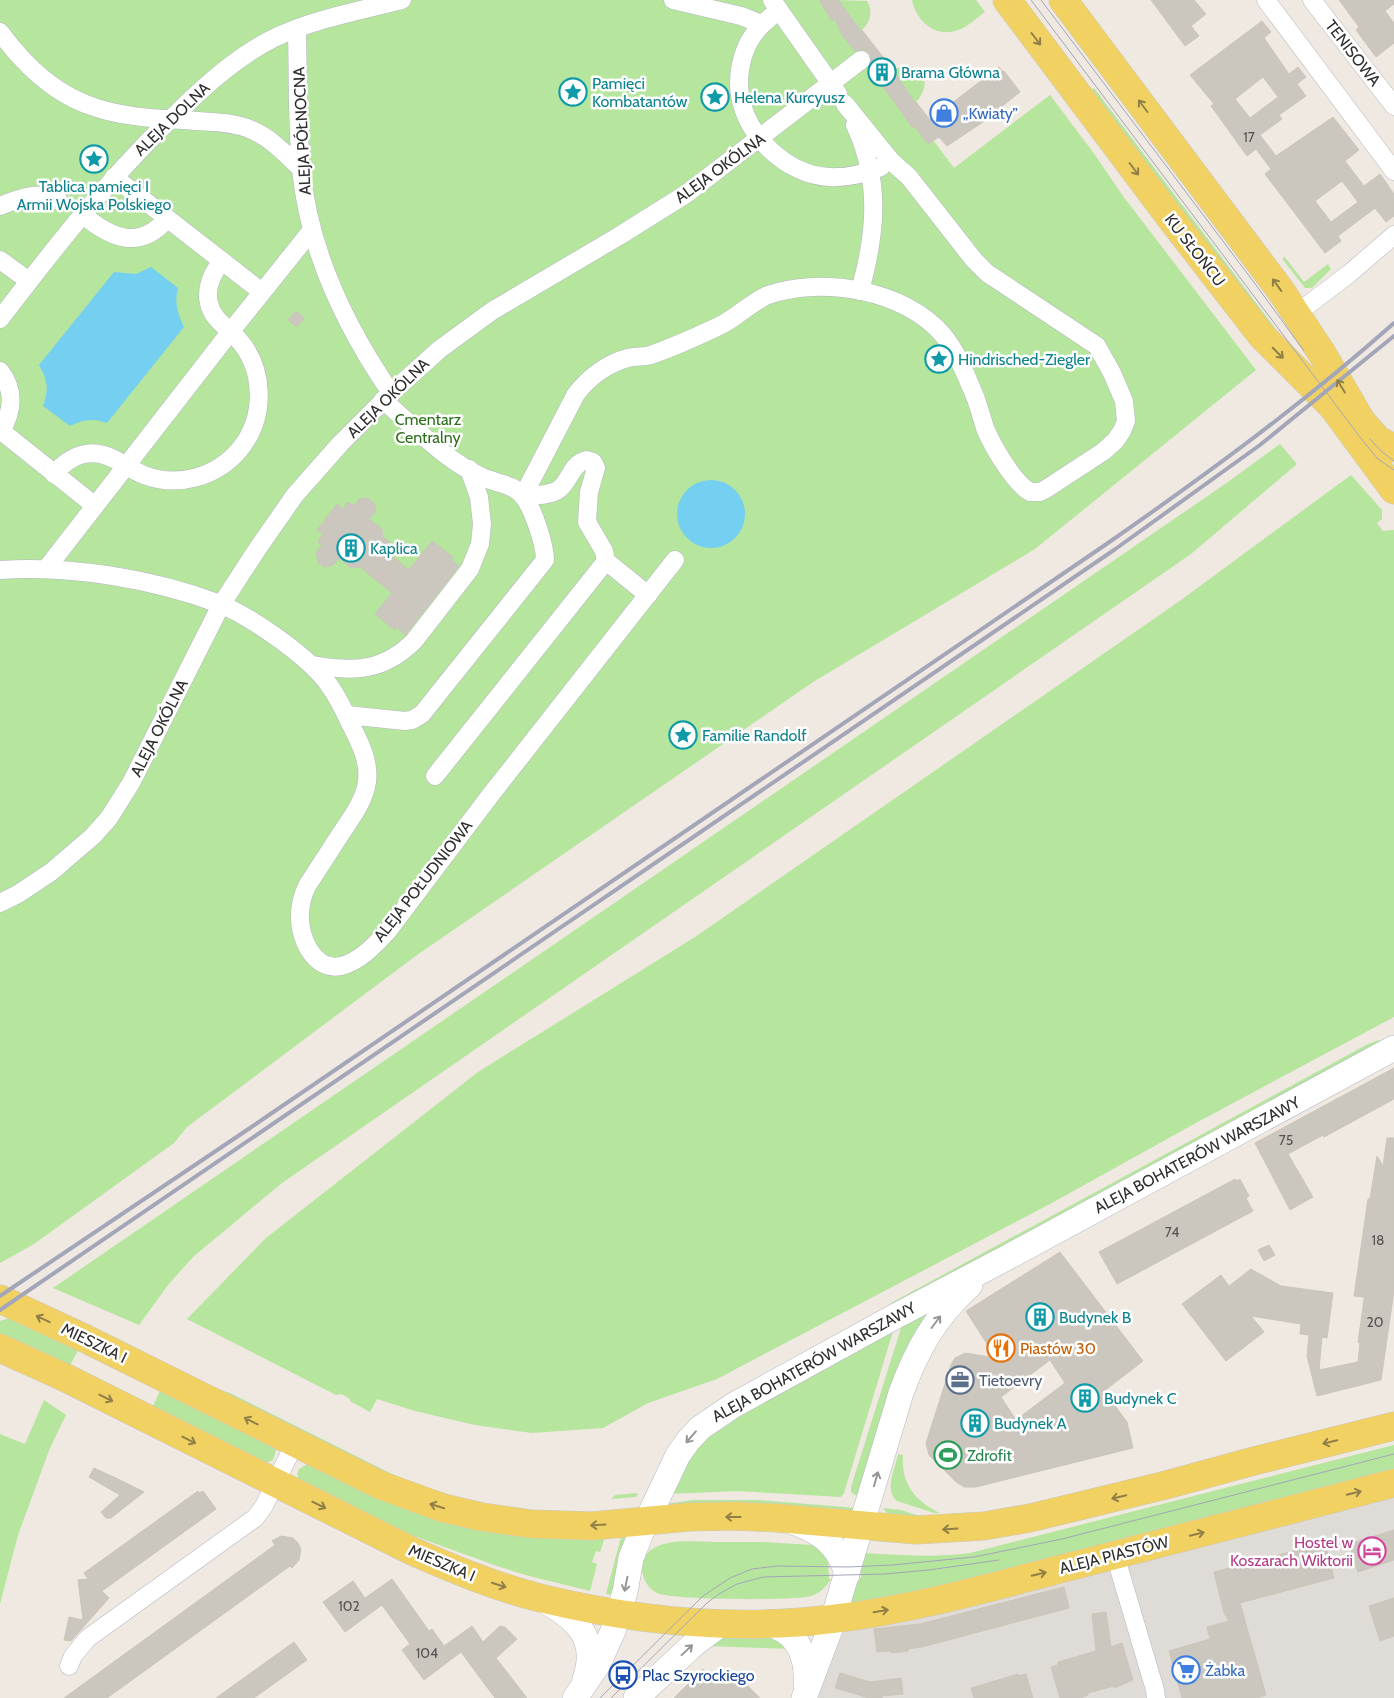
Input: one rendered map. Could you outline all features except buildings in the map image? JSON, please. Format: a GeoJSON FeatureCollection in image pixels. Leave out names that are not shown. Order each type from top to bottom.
{"type":"FeatureCollection","features":[{"type":"Feature","properties":{"kind":"main road","name":"KU SŁOŃCU"},"geometry":{"type":"LineString","coordinates":[[1008,0],[1163,208],[1261,335],[1332,406],[1394,490]]}},
{"type":"Feature","properties":{"kind":"main road"},"geometry":{"type":"LineString","coordinates":[[1063,0],[1262,265],[1328,364],[1362,422],[1378,440],[1394,448]]}},
{"type":"Feature","properties":{"kind":"main road","name":"MIESZKA I"},"geometry":{"type":"LineString","coordinates":[[0,1298],[403,1494],[464,1513],[508,1521],[554,1525],[592,1526],[711,1516],[777,1518],[862,1526]]}},
{"type":"Feature","properties":{"kind":"main road","name":"MIESZKA I"},"geometry":{"type":"LineString","coordinates":[[0,1348],[66,1378],[412,1551],[478,1578],[539,1598],[619,1614],[721,1624]]}},
{"type":"Feature","properties":{"kind":"main road"},"geometry":{"type":"LineString","coordinates":[[862,1526],[900,1530],[940,1530],[1015,1521],[1166,1485],[1394,1426]]}},
{"type":"Feature","properties":{"kind":"main road","name":"ALEJA PIASTÓW"},"geometry":{"type":"LineString","coordinates":[[721,1624],[768,1624],[833,1619],[939,1600],[1394,1483]]}},
{"type":"Feature","properties":{"kind":"street","name":"ALEJA DOLNA"},"geometry":{"type":"LineString","coordinates":[[0,319],[29,282],[73,211],[114,177],[138,151],[206,86],[237,61],[259,46],[297,29],[333,17],[402,0]]}},
{"type":"Feature","properties":{"kind":"street"},"geometry":{"type":"LineString","coordinates":[[673,0],[741,16],[762,24]]}},
{"type":"Feature","properties":{"kind":"street"},"geometry":{"type":"LineString","coordinates":[[1266,0],[1394,171]]}},
{"type":"Feature","properties":{"kind":"street","name":"TENISOWA"},"geometry":{"type":"LineString","coordinates":[[1312,0],[1394,106]]}},
{"type":"Feature","properties":{"kind":"street"},"geometry":{"type":"LineString","coordinates":[[523,496],[559,430],[576,394],[596,373],[628,358],[649,355],[716,328],[729,321],[753,302],[774,293],[819,287],[860,290],[902,304],[927,321],[943,335],[964,373],[992,440],[1018,482],[1030,492],[1040,492],[1046,489],[1104,451],[1122,431],[1126,421],[1124,401],[1112,373],[1097,346],[987,273],[974,260],[909,177],[892,161],[845,104],[775,5],[751,39],[741,65],[739,79],[742,104],[747,117],[768,149],[786,164],[816,175],[840,177],[871,171],[892,161]]}},
{"type":"Feature","properties":{"kind":"street","name":"ALEJA PÓŁNOCNA"},"geometry":{"type":"LineString","coordinates":[[297,29],[301,169],[312,230],[324,268],[350,328],[387,396],[445,453],[482,477],[512,488],[523,496]]}},
{"type":"Feature","properties":{"kind":"street"},"geometry":{"type":"LineString","coordinates":[[0,32],[30,68],[76,100],[100,109],[170,120],[219,122],[248,129],[274,144],[301,169]]}},
{"type":"Feature","properties":{"kind":"street","name":"ALEJA OKÓLNA"},"geometry":{"type":"LineString","coordinates":[[0,904],[30,887],[56,868],[93,836],[109,818],[122,800],[136,774],[221,605],[258,548],[295,495],[340,444],[387,396],[440,349],[492,311],[686,194],[861,60]]}},
{"type":"Feature","properties":{"kind":"street"},"geometry":{"type":"LineString","coordinates":[[845,104],[856,127],[871,171],[874,196],[872,233],[860,290]]}},
{"type":"Feature","properties":{"kind":"street"},"geometry":{"type":"LineString","coordinates":[[114,177],[262,292]]}},
{"type":"Feature","properties":{"kind":"street"},"geometry":{"type":"LineString","coordinates":[[0,206],[44,194],[50,195],[109,233],[130,238],[151,233],[167,219]]}},
{"type":"Feature","properties":{"kind":"street"},"geometry":{"type":"LineString","coordinates":[[46,569],[125,465],[312,230]]}},
{"type":"Feature","properties":{"kind":"street"},"geometry":{"type":"LineString","coordinates":[[1296,314],[1350,273],[1394,235]]}},
{"type":"Feature","properties":{"kind":"street"},"geometry":{"type":"LineString","coordinates":[[0,260],[29,282]]}},
{"type":"Feature","properties":{"kind":"street"},"geometry":{"type":"LineString","coordinates":[[54,474],[68,461],[86,453],[99,453],[150,477],[164,480],[185,480],[213,471],[225,464],[240,449],[248,437],[256,417],[259,389],[252,361],[245,348],[215,316],[209,305],[211,280],[222,261]]}},
{"type":"Feature","properties":{"kind":"street"},"geometry":{"type":"LineString","coordinates":[[0,371],[8,383],[11,396],[10,412],[0,431],[94,505]]}},
{"type":"Feature","properties":{"kind":"street"},"geometry":{"type":"LineString","coordinates":[[523,496],[543,495],[554,492],[562,486],[572,470],[580,462],[587,460],[593,462],[596,468],[589,492],[587,522],[604,551],[606,562],[648,595],[675,560]]}},
{"type":"Feature","properties":{"kind":"street"},"geometry":{"type":"LineString","coordinates":[[312,666],[346,669],[370,667],[380,664],[406,648],[423,629],[470,569],[480,544],[482,524],[479,497],[469,469]]}},
{"type":"Feature","properties":{"kind":"street"},"geometry":{"type":"LineString","coordinates":[[347,715],[405,721],[412,720],[422,714],[545,560],[544,545],[531,510],[523,496]]}},
{"type":"Feature","properties":{"kind":"street"},"geometry":{"type":"LineString","coordinates":[[435,776],[606,562]]}},
{"type":"Feature","properties":{"kind":"street","name":"ALEJA POŁUDNIOWA"},"geometry":{"type":"LineString","coordinates":[[0,570],[46,569],[76,571],[128,580],[183,593],[221,605],[269,633],[312,666],[327,682],[347,715],[365,756],[368,774],[362,801],[307,886],[301,901],[302,934],[310,951],[322,963],[335,967],[357,959],[387,932],[488,797],[648,595]]}},
{"type":"Feature","properties":{"kind":"street","name":"ALEJA BOHATERÓW WARSZAWY"},"geometry":{"type":"LineString","coordinates":[[577,1696],[597,1666],[613,1631],[619,1614],[632,1558],[646,1521],[683,1447],[705,1424],[729,1408],[894,1317],[1394,1048]]}},
{"type":"Feature","properties":{"kind":"street","name":"ALEJA BOHATERÓW WARSZAWY"},"geometry":{"type":"LineString","coordinates":[[805,1694],[819,1661],[833,1619],[901,1393],[919,1349],[946,1309],[978,1278],[999,1262]]}},
{"type":"Feature","properties":{"kind":"street"},"geometry":{"type":"LineString","coordinates":[[69,1666],[76,1651],[88,1638],[255,1518],[264,1506],[295,1443]]}},
{"type":"Feature","properties":{"kind":"street"},"geometry":{"type":"LineString","coordinates":[[777,1518],[810,1528],[825,1538],[841,1558],[847,1575]]}},
{"type":"Feature","properties":{"kind":"street"},"geometry":{"type":"LineString","coordinates":[[1115,1555],[1156,1698]]}},
{"type":"Feature","properties":{"kind":"street"},"geometry":{"type":"LineString","coordinates":[[539,1598],[566,1612],[586,1638],[589,1663],[577,1696]]}},
{"type":"Feature","properties":{"kind":"street"},"geometry":{"type":"LineString","coordinates":[[636,1698],[694,1644],[721,1624]]}},
{"type":"Feature","properties":{"kind":"street"},"geometry":{"type":"LineString","coordinates":[[768,1624],[784,1629],[797,1643],[805,1661],[805,1694]]}},
{"type":"Feature","properties":{"kind":"green space","name":"Cmentarz Centralny"},"geometry":{"type":"Polygon","coordinates":[[[0,0],[828,0],[954,168],[1050,95],[1123,196],[1256,370],[1035,549],[813,682],[417,955],[187,1127],[174,1143],[34,1244],[0,1263],[0,0]]]}},
{"type":"Feature","properties":{"kind":"green space"},"geometry":{"type":"Polygon","coordinates":[[[838,0],[867,1],[870,17],[861,31],[838,0]]]}},
{"type":"Feature","properties":{"kind":"green space"},"geometry":{"type":"Polygon","coordinates":[[[912,0],[976,0],[985,12],[959,30],[940,32],[922,20],[917,14],[912,0]]]}},
{"type":"Feature","properties":{"kind":"green space"},"geometry":{"type":"Polygon","coordinates":[[[903,66],[917,69],[924,78],[923,91],[915,103],[893,70],[903,66]]]}},
{"type":"Feature","properties":{"kind":"green space"},"geometry":{"type":"Polygon","coordinates":[[[1094,88],[1306,369],[1280,345],[1087,93],[1094,88]]]}},
{"type":"Feature","properties":{"kind":"green space"},"geometry":{"type":"Polygon","coordinates":[[[1284,256],[1304,282],[1328,264],[1331,269],[1312,288],[1305,288],[1283,260],[1284,256]]]}},
{"type":"Feature","properties":{"kind":"green space"},"geometry":{"type":"Polygon","coordinates":[[[1280,444],[1297,464],[1191,554],[282,1183],[193,1257],[168,1285],[139,1325],[53,1288],[1228,482],[1280,444]]]}},
{"type":"Feature","properties":{"kind":"green space"},"geometry":{"type":"Polygon","coordinates":[[[1351,475],[1382,510],[1382,519],[1377,523],[1383,531],[1394,530],[1394,1017],[1194,1124],[1050,1204],[717,1379],[648,1403],[603,1428],[532,1433],[475,1425],[415,1411],[377,1399],[370,1412],[350,1401],[350,1399],[342,1394],[336,1395],[187,1319],[266,1238],[478,1072],[695,937],[1181,600],[1351,475]]]}},
{"type":"Feature","properties":{"kind":"green space"},"geometry":{"type":"Polygon","coordinates":[[[1379,1040],[1382,1045],[894,1308],[891,1303],[1368,1044],[1379,1040]]]}},
{"type":"Feature","properties":{"kind":"green space"},"geometry":{"type":"Polygon","coordinates":[[[941,1296],[862,1497],[855,1495],[851,1492],[851,1487],[902,1325],[941,1296]]]}},
{"type":"Feature","properties":{"kind":"green space"},"geometry":{"type":"Polygon","coordinates":[[[13,1317],[80,1347],[69,1367],[0,1334],[0,1321],[13,1317]]]}},
{"type":"Feature","properties":{"kind":"green space"},"geometry":{"type":"Polygon","coordinates":[[[894,1328],[844,1493],[841,1497],[737,1491],[668,1494],[687,1459],[712,1427],[894,1328]]]}},
{"type":"Feature","properties":{"kind":"green space"},"geometry":{"type":"Polygon","coordinates":[[[202,1384],[230,1393],[394,1475],[448,1494],[425,1491],[409,1486],[202,1384]]]}},
{"type":"Feature","properties":{"kind":"green space"},"geometry":{"type":"Polygon","coordinates":[[[162,1387],[274,1444],[276,1450],[273,1460],[264,1464],[151,1410],[162,1387]]]}},
{"type":"Feature","properties":{"kind":"green space"},"geometry":{"type":"Polygon","coordinates":[[[44,1400],[66,1415],[50,1448],[18,1535],[0,1604],[0,1434],[25,1444],[44,1400]]]}},
{"type":"Feature","properties":{"kind":"green space"},"geometry":{"type":"Polygon","coordinates":[[[1394,1445],[1394,1473],[976,1580],[847,1605],[855,1579],[861,1578],[860,1563],[864,1553],[930,1556],[970,1553],[1394,1445]]]}},
{"type":"Feature","properties":{"kind":"green space"},"geometry":{"type":"Polygon","coordinates":[[[898,1454],[903,1455],[904,1475],[911,1490],[923,1503],[940,1513],[934,1513],[897,1501],[893,1496],[891,1485],[898,1454]]]}},
{"type":"Feature","properties":{"kind":"green space"},"geometry":{"type":"Polygon","coordinates":[[[309,1463],[606,1534],[600,1552],[596,1551],[592,1562],[597,1564],[590,1591],[497,1566],[381,1524],[300,1483],[297,1474],[299,1469],[309,1463]]]}},
{"type":"Feature","properties":{"kind":"green space"},"geometry":{"type":"Polygon","coordinates":[[[638,1493],[636,1497],[611,1499],[615,1495],[638,1493]]]}},
{"type":"Feature","properties":{"kind":"green space"},"geometry":{"type":"Polygon","coordinates":[[[693,1500],[758,1500],[857,1508],[855,1516],[664,1509],[665,1504],[693,1500]]]}},
{"type":"Feature","properties":{"kind":"green space"},"geometry":{"type":"Polygon","coordinates":[[[883,1508],[901,1510],[929,1519],[889,1515],[883,1508]]]}},
{"type":"Feature","properties":{"kind":"green space"},"geometry":{"type":"Polygon","coordinates":[[[622,1533],[630,1533],[613,1595],[606,1594],[622,1533]]]}},
{"type":"Feature","properties":{"kind":"green space"},"geometry":{"type":"Polygon","coordinates":[[[685,1541],[813,1545],[828,1560],[829,1579],[831,1579],[827,1585],[814,1595],[781,1599],[732,1599],[667,1595],[657,1593],[646,1583],[642,1570],[642,1560],[648,1552],[656,1547],[685,1541]]]}},
{"type":"Feature","properties":{"kind":"green space"},"geometry":{"type":"Polygon","coordinates":[[[771,1636],[792,1649],[706,1646],[723,1637],[771,1636]]]}},
{"type":"Feature","properties":{"kind":"shaded area"},"geometry":{"type":"Polygon","coordinates":[[[1394,1493],[1394,1698],[818,1698],[835,1640],[844,1628],[1394,1493]]]}},
{"type":"Feature","properties":{"kind":"water"},"geometry":{"type":"Polygon","coordinates":[[[151,267],[178,288],[177,308],[184,327],[107,423],[88,420],[70,426],[43,406],[47,385],[39,365],[114,272],[136,274],[151,267]]]}},
{"type":"Feature","properties":{"kind":"water"},"geometry":{"type":"Polygon","coordinates":[[[711,480],[724,483],[735,490],[742,501],[745,514],[742,527],[735,538],[724,545],[711,548],[698,545],[687,538],[680,527],[677,514],[680,501],[687,490],[698,483],[711,480]]]}},
{"type":"Feature","properties":{"kind":"tram line"},"geometry":{"type":"LineString","coordinates":[[1031,0],[1363,441],[1378,459],[1394,470]]}},
{"type":"Feature","properties":{"kind":"tram line"},"geometry":{"type":"LineString","coordinates":[[1041,0],[1304,351]]}},
{"type":"Feature","properties":{"kind":"tram line"},"geometry":{"type":"LineString","coordinates":[[1370,439],[1394,461]]}},
{"type":"Feature","properties":{"kind":"tram line"},"geometry":{"type":"LineString","coordinates":[[600,1698],[703,1596],[730,1578],[752,1569],[777,1566],[849,1567],[892,1565],[974,1557],[1062,1539],[1394,1454]]}},
{"type":"Feature","properties":{"kind":"tram line"},"geometry":{"type":"LineString","coordinates":[[611,1698],[707,1603],[737,1584],[763,1577],[884,1574],[999,1560]]}},
{"type":"Feature","properties":{"kind":"railway"},"geometry":{"type":"LineString","coordinates":[[0,1296],[250,1128],[1108,543],[1182,491],[1290,410],[1394,323]]}},
{"type":"Feature","properties":{"kind":"railway"},"geometry":{"type":"LineString","coordinates":[[0,1310],[1114,550],[1260,445],[1394,336]]}},
{"type":"Feature","properties":{"kind":"place","name":"Brama Główna"},"geometry":{"type":"Point","coordinates":[882,72]}},
{"type":"Feature","properties":{"kind":"place","name":"Pamięci Kombatantów"},"geometry":{"type":"Point","coordinates":[573,92]}},
{"type":"Feature","properties":{"kind":"place","name":"Helena Kurcyusz"},"geometry":{"type":"Point","coordinates":[715,97]}},
{"type":"Feature","properties":{"kind":"place","name":"„Kwiaty”"},"geometry":{"type":"Point","coordinates":[944,113]}},
{"type":"Feature","properties":{"kind":"place","name":"Tablica pamięci I Armii Wojska Polskiego"},"geometry":{"type":"Point","coordinates":[94,159]}},
{"type":"Feature","properties":{"kind":"place","name":"Hindrisched-Ziegler"},"geometry":{"type":"Point","coordinates":[939,359]}},
{"type":"Feature","properties":{"kind":"place","name":"Kaplica"},"geometry":{"type":"Point","coordinates":[351,548]}},
{"type":"Feature","properties":{"kind":"place","name":"Familie Randolf"},"geometry":{"type":"Point","coordinates":[683,735]}},
{"type":"Feature","properties":{"kind":"place","name":"Budynek B"},"geometry":{"type":"Point","coordinates":[1040,1317]}},
{"type":"Feature","properties":{"kind":"place","name":"Piastów 30"},"geometry":{"type":"Point","coordinates":[1001,1348]}},
{"type":"Feature","properties":{"kind":"place","name":"Tietoevry"},"geometry":{"type":"Point","coordinates":[960,1380]}},
{"type":"Feature","properties":{"kind":"place","name":"Budynek C"},"geometry":{"type":"Point","coordinates":[1085,1398]}},
{"type":"Feature","properties":{"kind":"place","name":"Budynek A"},"geometry":{"type":"Point","coordinates":[975,1423]}},
{"type":"Feature","properties":{"kind":"place","name":"Zdrofit"},"geometry":{"type":"Point","coordinates":[948,1455]}},
{"type":"Feature","properties":{"kind":"place","name":"Hostel w Koszarach Wiktorii"},"geometry":{"type":"Point","coordinates":[1372,1551]}},
{"type":"Feature","properties":{"kind":"place","name":"Żabka"},"geometry":{"type":"Point","coordinates":[1186,1670]}},
{"type":"Feature","properties":{"kind":"place","name":"Plac Szyrockiego"},"geometry":{"type":"Point","coordinates":[623,1675]}}]}
